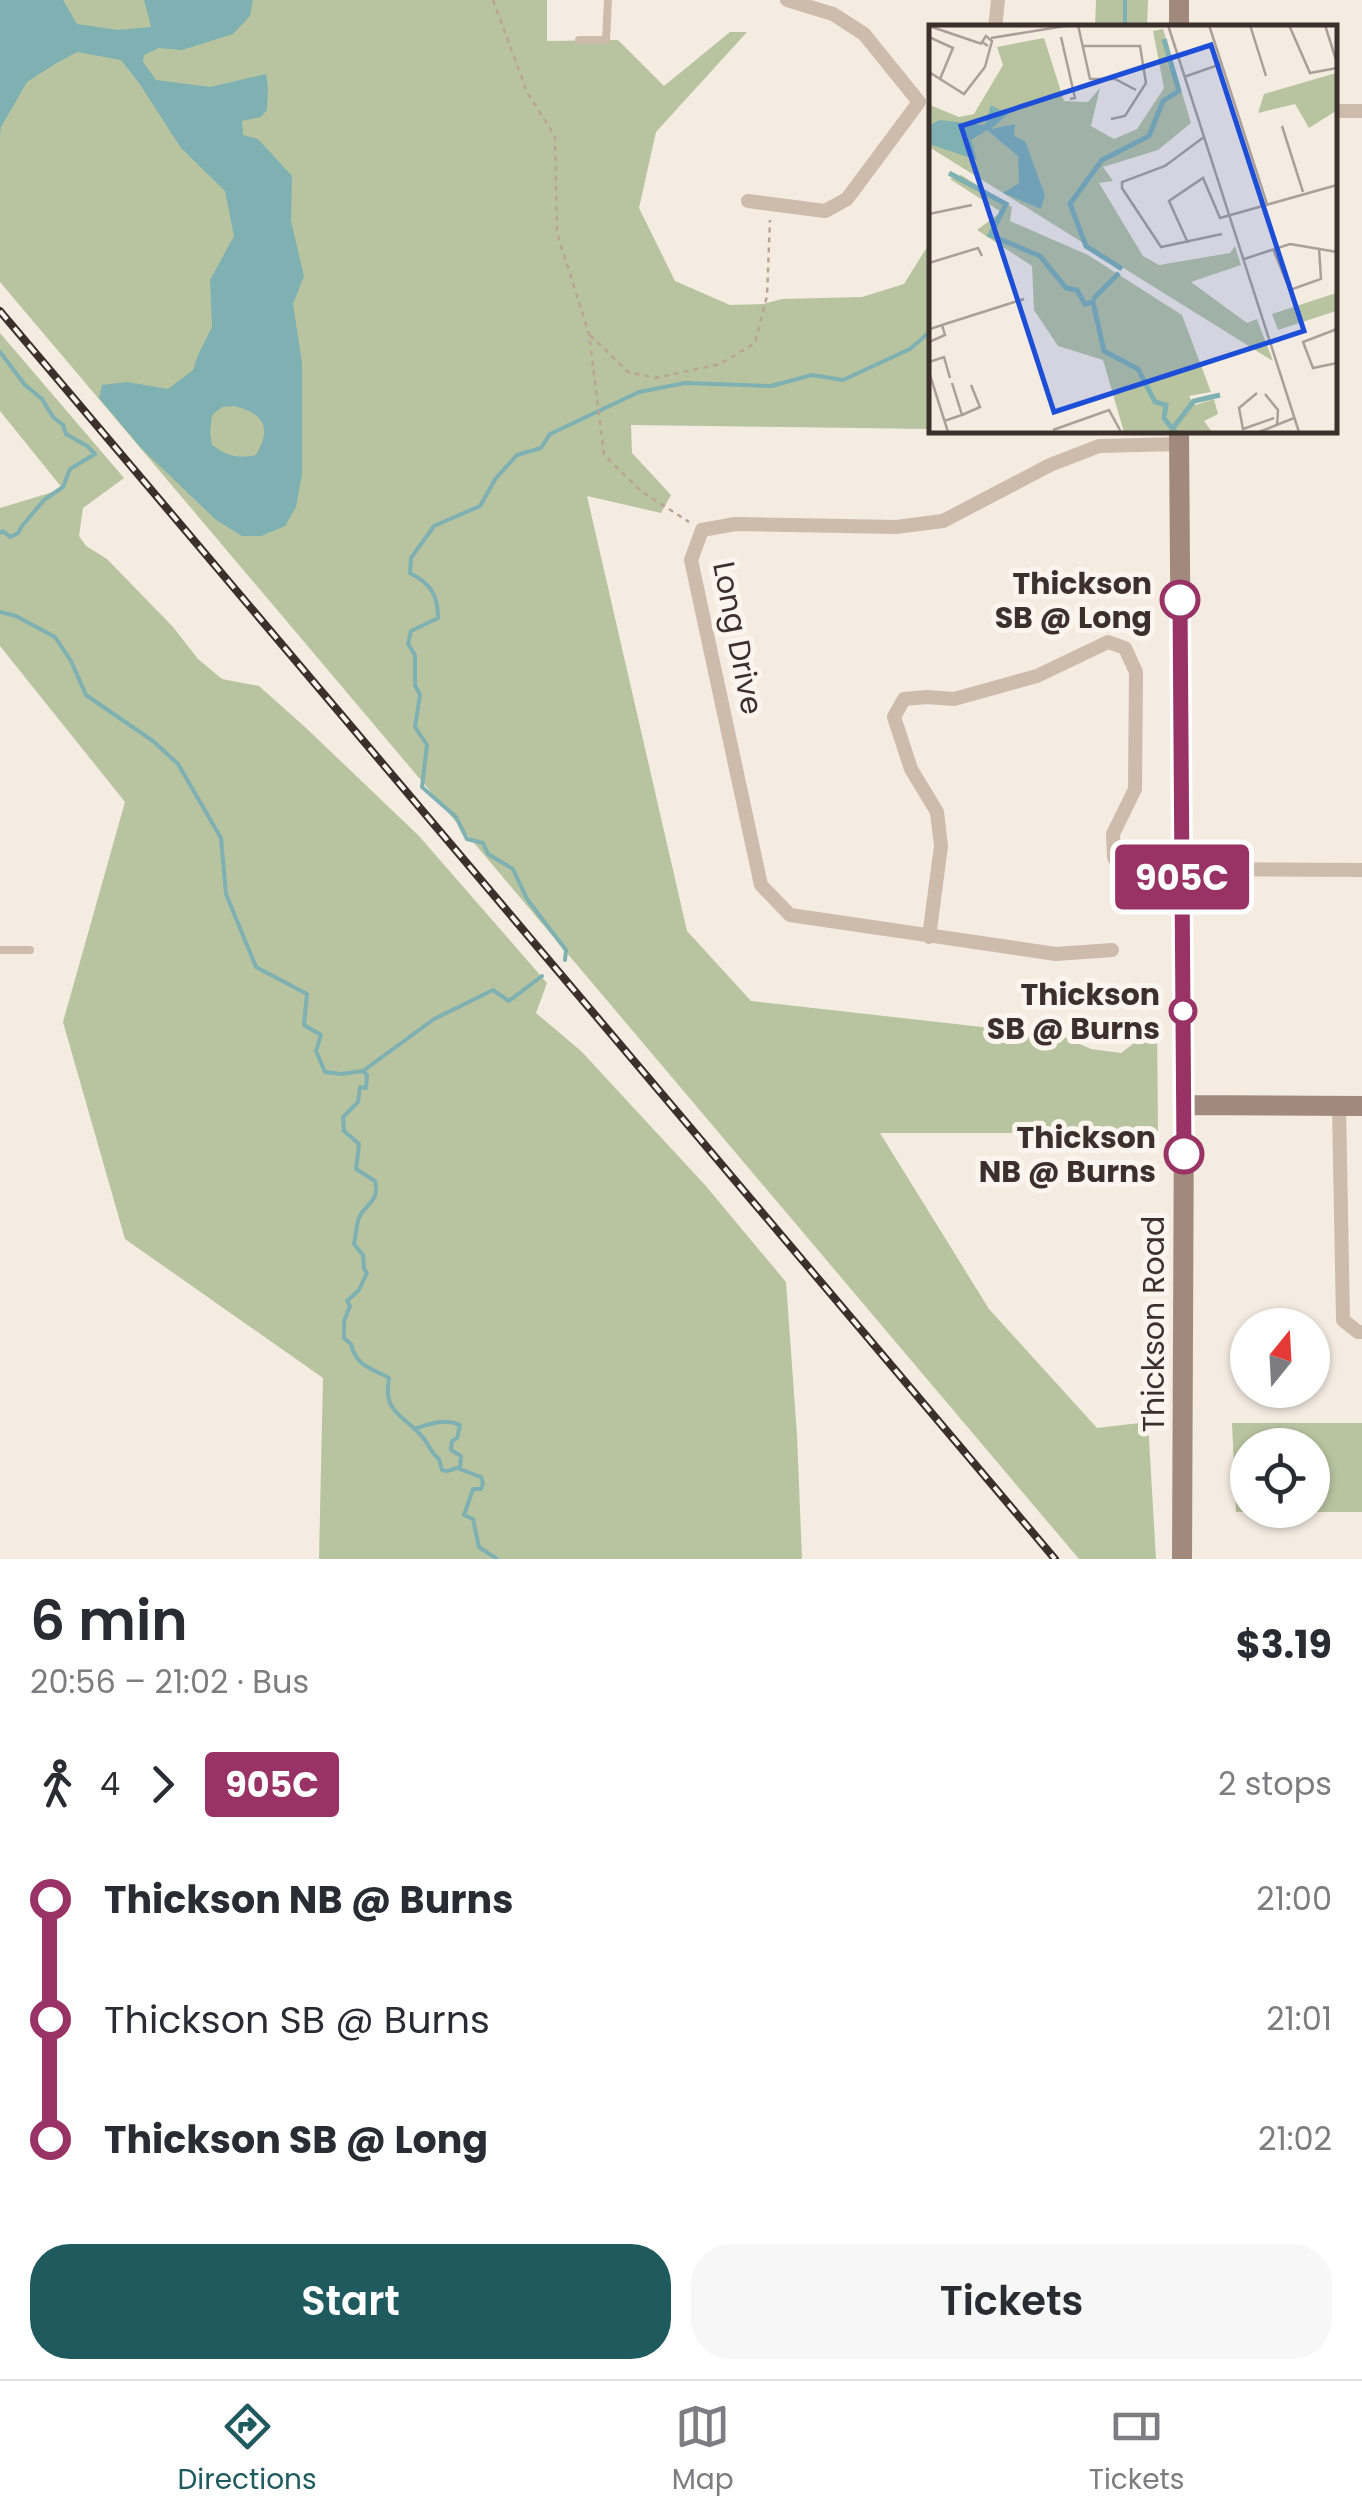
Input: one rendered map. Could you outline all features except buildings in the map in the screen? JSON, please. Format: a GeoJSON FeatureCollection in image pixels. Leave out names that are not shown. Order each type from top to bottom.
{"type":"FeatureCollection","features":[{"type":"Feature","properties":{"kind":"main road","name":"Thickson Road"},"geometry":{"type":"LineString","coordinates":[[1179,437],[1184,1105],[1182,1559]]}},
{"type":"Feature","properties":{"kind":"main road"},"geometry":{"type":"LineString","coordinates":[[1184,1105],[1362,1106]]}},
{"type":"Feature","properties":{"kind":"street"},"geometry":{"type":"LineString","coordinates":[[748,201],[825,211],[847,199],[925,100],[864,34],[832,14],[787,0]]}},
{"type":"Feature","properties":{"kind":"street"},"geometry":{"type":"LineString","coordinates":[[995,25],[998,0]]}},
{"type":"Feature","properties":{"kind":"street","name":"Long Drive"},"geometry":{"type":"LineString","coordinates":[[1112,950],[1056,954],[790,915],[760,885],[692,560],[702,530],[736,524],[896,527],[943,521],[1050,465],[1099,446],[1179,437]]}},
{"type":"Feature","properties":{"kind":"street"},"geometry":{"type":"LineString","coordinates":[[929,937],[941,846],[937,812],[911,769],[894,717],[904,700],[954,699],[1038,676],[1108,642],[1125,648],[1136,672],[1136,789],[1113,834],[1114,858],[1130,869],[1149,871],[1362,870]]}},
{"type":"Feature","properties":{"kind":"street"},"geometry":{"type":"LineString","coordinates":[[1339,1106],[1343,1320],[1362,1332]]}},
{"type":"Feature","properties":{"kind":"lane"},"geometry":{"type":"LineString","coordinates":[[580,40],[606,40],[608,0]]}},
{"type":"Feature","properties":{"kind":"lane"},"geometry":{"type":"LineString","coordinates":[[0,950],[30,950]]}},
{"type":"Feature","properties":{"kind":"path"},"geometry":{"type":"LineString","coordinates":[[493,0],[527,92],[554,136],[557,233],[589,334],[604,455],[641,491],[702,530]]}},
{"type":"Feature","properties":{"kind":"path"},"geometry":{"type":"LineString","coordinates":[[589,334],[628,372],[656,378],[720,364],[755,343],[767,296],[771,204]]}},
{"type":"Feature","properties":{"kind":"green space"},"geometry":{"type":"Polygon","coordinates":[[[0,0],[547,0],[547,41],[618,40],[664,86],[730,32],[747,32],[656,132],[639,208],[675,281],[730,305],[862,297],[904,284],[929,244],[929,429],[631,425],[632,453],[671,495],[661,513],[587,496],[687,931],[751,1001],[1062,1036],[1091,1049],[1121,1053],[1157,1026],[1158,1133],[880,1133],[989,1309],[1097,1428],[1148,1422],[1156,1559],[1079,1559],[0,282],[0,0]]]}},
{"type":"Feature","properties":{"kind":"green space"},"geometry":{"type":"Polygon","coordinates":[[[1096,0],[1148,0],[1147,25],[1095,25],[1096,0]]]}},
{"type":"Feature","properties":{"kind":"green space"},"geometry":{"type":"Polygon","coordinates":[[[0,333],[124,478],[83,508],[79,536],[86,546],[107,559],[173,627],[198,659],[222,679],[259,686],[419,836],[547,983],[536,1013],[581,1051],[705,1185],[786,1282],[802,1559],[319,1559],[323,1378],[125,1239],[63,1022],[125,802],[0,646],[0,508],[63,489],[0,411],[0,333]]]}},
{"type":"Feature","properties":{"kind":"green space"},"geometry":{"type":"Polygon","coordinates":[[[1232,1423],[1362,1423],[1362,1512],[1330,1512],[1330,1428],[1232,1428],[1232,1423]]]}},
{"type":"Feature","properties":{"kind":"water"},"geometry":{"type":"Polygon","coordinates":[[[0,0],[63,0],[77,24],[118,30],[151,27],[144,0],[253,0],[250,16],[233,34],[182,50],[159,48],[144,55],[143,62],[156,80],[210,87],[266,74],[267,110],[261,117],[242,121],[243,135],[258,139],[292,176],[291,221],[304,276],[293,304],[302,363],[302,474],[296,507],[285,526],[261,536],[242,536],[216,520],[141,448],[99,398],[102,385],[127,382],[168,389],[193,370],[212,327],[210,280],[234,236],[225,191],[181,148],[121,60],[77,52],[55,64],[27,82],[1,127],[0,136],[0,0]],[[235,406],[222,407],[212,415],[212,445],[233,456],[256,455],[264,437],[262,423],[253,413],[235,406]]]}},
{"type":"Feature","properties":{"kind":"waterway"},"geometry":{"type":"LineString","coordinates":[[1125,0],[1125,25]]}},
{"type":"Feature","properties":{"kind":"waterway"},"geometry":{"type":"LineString","coordinates":[[565,960],[566,950],[527,899],[513,869],[488,854],[483,843],[467,839],[456,817],[422,787],[427,745],[415,727],[420,695],[415,685],[415,655],[408,644],[411,631],[438,618],[438,610],[432,591],[410,573],[411,558],[434,526],[480,506],[496,478],[517,455],[541,448],[550,434],[639,392],[685,383],[771,386],[812,375],[843,380],[910,349],[929,333]]}},
{"type":"Feature","properties":{"kind":"waterway"},"geometry":{"type":"LineString","coordinates":[[0,352],[63,425],[66,434],[95,454],[70,469],[63,487],[44,500],[18,533],[10,537],[0,533]]}},
{"type":"Feature","properties":{"kind":"waterway"},"geometry":{"type":"LineString","coordinates":[[0,612],[55,637],[86,695],[153,741],[178,764],[221,838],[226,894],[256,967],[307,994],[304,1025],[321,1035],[316,1051],[325,1072],[363,1071],[367,1075],[366,1088],[360,1087],[358,1102],[343,1117],[344,1131],[359,1144],[356,1169],[375,1181],[376,1188],[357,1224],[354,1244],[363,1255],[367,1273],[359,1290],[347,1301],[350,1306],[344,1321],[344,1338],[360,1362],[389,1378],[392,1407],[424,1439],[442,1470],[457,1468],[481,1477],[481,1489],[473,1489],[464,1515],[473,1519],[479,1547],[497,1559]]}},
{"type":"Feature","properties":{"kind":"waterway"},"geometry":{"type":"LineString","coordinates":[[363,1071],[434,1019],[493,990],[509,1001],[542,976]]}},
{"type":"Feature","properties":{"kind":"waterway"},"geometry":{"type":"LineString","coordinates":[[414,1429],[443,1422],[460,1425],[451,1450],[461,1456],[460,1468]]}},
{"type":"Feature","properties":{"kind":"railway"},"geometry":{"type":"LineString","coordinates":[[0,311],[1055,1559]]}},
{"type":"Feature","properties":{"kind":"bus line","name":"905C"},"geometry":{"type":"LineString","coordinates":[[1180,600],[1184,1154]]}},
{"type":"Feature","properties":{"kind":"place","name":"Thickson SB @ Long"},"geometry":{"type":"Point","coordinates":[1180,600]}},
{"type":"Feature","properties":{"kind":"place","name":"Thickson SB @ Burns"},"geometry":{"type":"Point","coordinates":[1183,1011]}},
{"type":"Feature","properties":{"kind":"place","name":"Thickson NB @ Burns"},"geometry":{"type":"Point","coordinates":[1184,1154]}}]}
